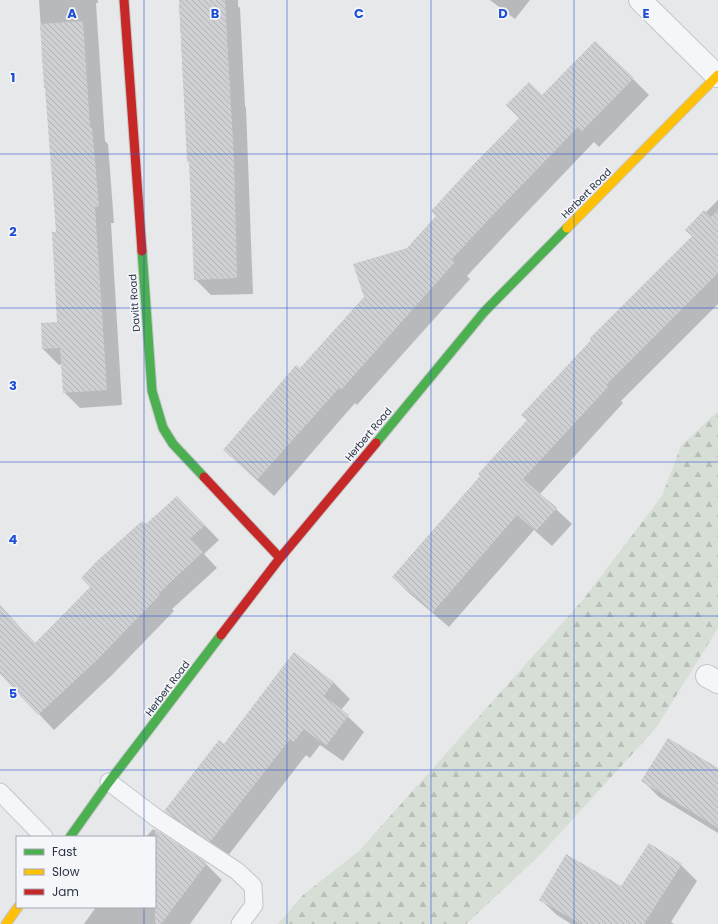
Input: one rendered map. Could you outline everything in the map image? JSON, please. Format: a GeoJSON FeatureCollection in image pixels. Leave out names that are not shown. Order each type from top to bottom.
{"type":"FeatureCollection","features":[{"type":"Feature","properties":{"kind":"street","name":"Davitt Road"},"geometry":{"type":"LineString","coordinates":[[124,0],[153,397],[163,428],[173,444],[280,558]]}},
{"type":"Feature","properties":{"kind":"street"},"geometry":{"type":"LineString","coordinates":[[640,0],[718,76]]}},
{"type":"Feature","properties":{"kind":"street","name":"Herbert Road"},"geometry":{"type":"LineString","coordinates":[[71,836],[109,782],[280,558],[484,312],[718,76]]}},
{"type":"Feature","properties":{"kind":"street"},"geometry":{"type":"LineString","coordinates":[[6,924],[17,908]]}},
{"type":"Feature","properties":{"kind":"lane"},"geometry":{"type":"LineString","coordinates":[[109,782],[158,819],[237,871],[253,886],[254,905],[240,924]]}},
{"type":"Feature","properties":{"kind":"lane"},"geometry":{"type":"LineString","coordinates":[[0,792],[43,836]]}},
{"type":"Feature","properties":{"kind":"green space"},"geometry":{"type":"Polygon","coordinates":[[[718,411],[718,628],[656,728],[540,855],[466,924],[278,924],[303,895],[359,851],[582,601],[662,496],[681,446],[718,411]]]}},
{"type":"Feature","properties":{"kind":"building"},"geometry":{"type":"Polygon","coordinates":[[[179,0],[225,0],[234,160],[237,278],[194,280],[189,162],[187,162],[179,0]]]}},
{"type":"Feature","properties":{"kind":"building"},"geometry":{"type":"Polygon","coordinates":[[[83,21],[90,127],[92,127],[99,207],[95,207],[107,390],[63,393],[60,348],[42,349],[41,323],[57,322],[52,232],[56,232],[40,24],[83,21]]]}},
{"type":"Feature","properties":{"kind":"building"},"geometry":{"type":"Polygon","coordinates":[[[595,41],[634,78],[582,131],[578,127],[492,216],[452,259],[455,262],[341,390],[339,388],[257,480],[223,450],[296,365],[300,368],[364,297],[353,264],[407,248],[436,216],[431,211],[519,118],[506,105],[529,82],[542,95],[595,41]]]}},
{"type":"Feature","properties":{"kind":"building"},"geometry":{"type":"Polygon","coordinates":[[[704,210],[711,217],[718,210],[718,273],[606,385],[608,387],[523,479],[557,508],[536,531],[517,515],[433,612],[392,577],[480,476],[478,474],[527,420],[521,415],[591,340],[590,338],[692,236],[685,230],[704,210]]]}},
{"type":"Feature","properties":{"kind":"building"},"geometry":{"type":"Polygon","coordinates":[[[177,496],[205,525],[190,539],[203,552],[158,594],[160,595],[97,660],[38,715],[0,674],[0,605],[35,643],[90,587],[81,578],[97,561],[142,521],[146,524],[177,496]]]}},
{"type":"Feature","properties":{"kind":"building"},"geometry":{"type":"Polygon","coordinates":[[[294,652],[334,682],[324,696],[349,715],[326,746],[304,729],[294,742],[290,739],[210,842],[164,811],[219,740],[224,744],[294,652]]]}},
{"type":"Feature","properties":{"kind":"building"},"geometry":{"type":"Polygon","coordinates":[[[668,738],[718,768],[718,828],[641,781],[668,738]]]}},
{"type":"Feature","properties":{"kind":"building"},"geometry":{"type":"Polygon","coordinates":[[[155,829],[207,863],[161,924],[155,924],[155,829]]]}},
{"type":"Feature","properties":{"kind":"building"},"geometry":{"type":"Polygon","coordinates":[[[649,843],[682,864],[644,924],[581,924],[539,900],[566,854],[621,886],[649,843]]]}},
{"type":"Feature","properties":{"kind":"traffic: fast"},"geometry":{"type":"LineString","coordinates":[[376,443],[484,312],[567,228]]}},
{"type":"Feature","properties":{"kind":"traffic: fast"},"geometry":{"type":"LineString","coordinates":[[142,251],[152,391],[163,428],[173,444],[204,477]]}},
{"type":"Feature","properties":{"kind":"traffic: fast"},"geometry":{"type":"LineString","coordinates":[[71,836],[109,782],[221,635]]}},
{"type":"Feature","properties":{"kind":"traffic: slow"},"geometry":{"type":"LineString","coordinates":[[567,228],[718,75]]}},
{"type":"Feature","properties":{"kind":"traffic: slow"},"geometry":{"type":"LineString","coordinates":[[6,924],[17,908]]}},
{"type":"Feature","properties":{"kind":"traffic: jam"},"geometry":{"type":"LineString","coordinates":[[124,0],[142,251]]}},
{"type":"Feature","properties":{"kind":"traffic: jam"},"geometry":{"type":"LineString","coordinates":[[221,635],[280,558],[376,443]]}},
{"type":"Feature","properties":{"kind":"traffic: jam"},"geometry":{"type":"LineString","coordinates":[[204,477],[280,558]]}}]}
